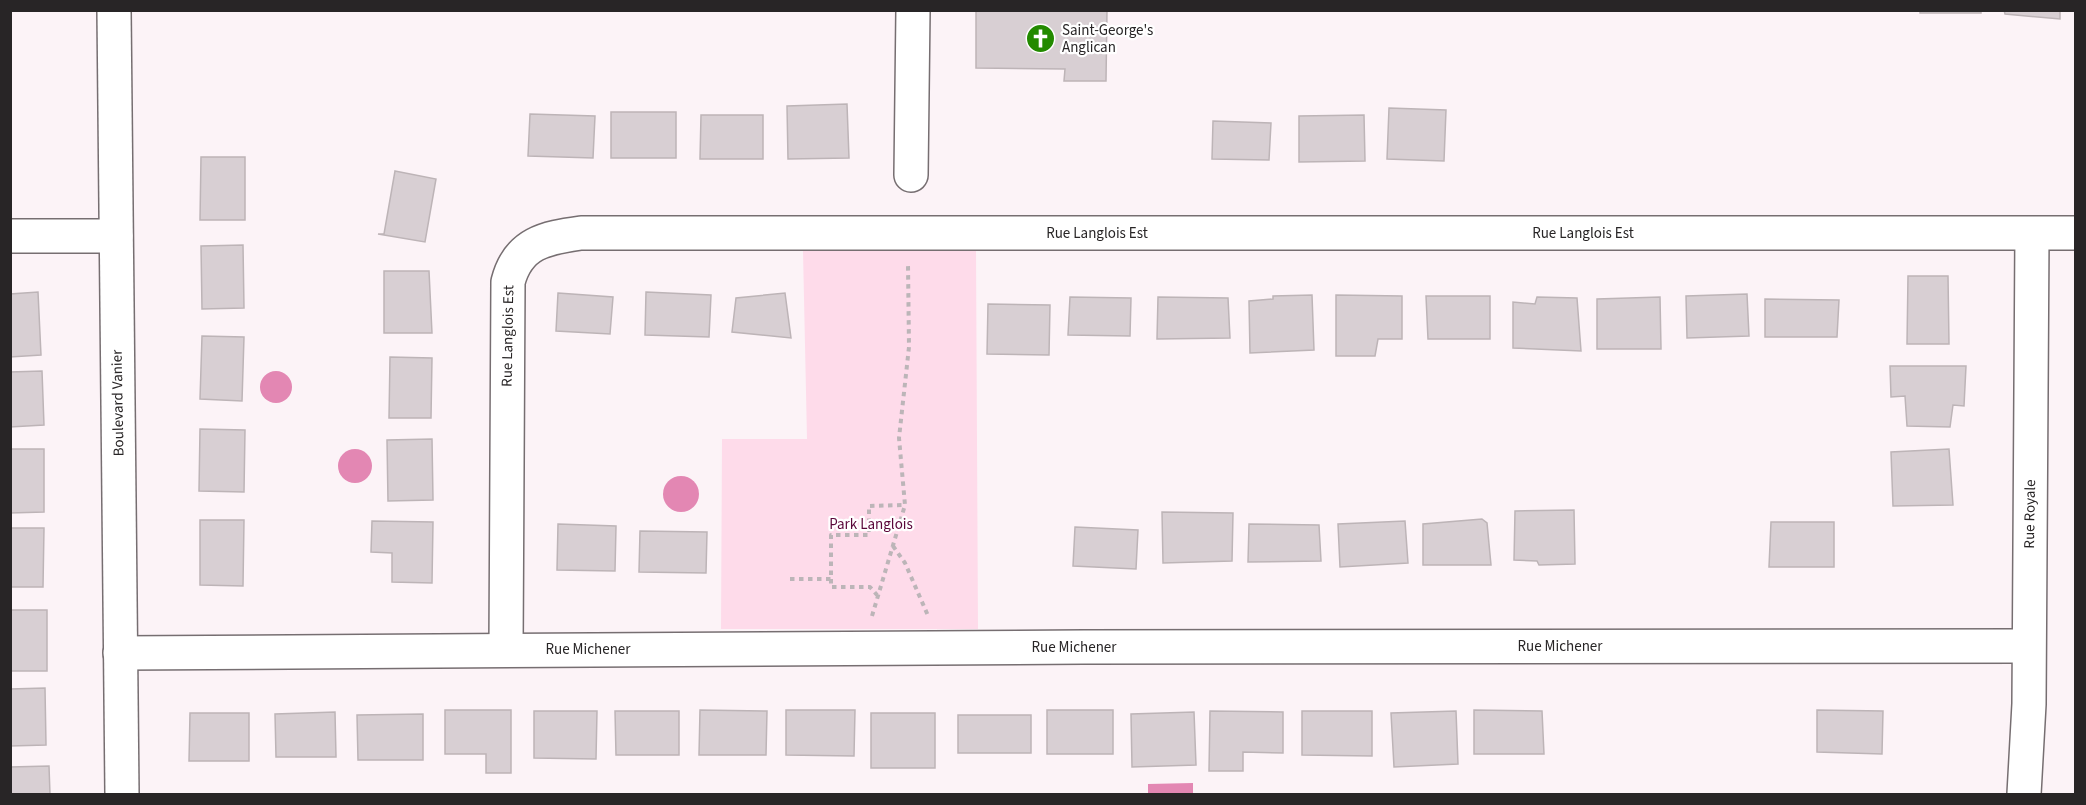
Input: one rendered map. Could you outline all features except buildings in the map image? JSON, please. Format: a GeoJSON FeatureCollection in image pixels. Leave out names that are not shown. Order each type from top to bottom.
{"type":"FeatureCollection","features":[{"type":"Feature","properties":{"kind":"street","name":"Boulevard Vanier"},"geometry":{"type":"LineString","coordinates":[[114,10],[122,795]]}},
{"type":"Feature","properties":{"kind":"street"},"geometry":{"type":"LineString","coordinates":[[911,175],[913,10]]}},
{"type":"Feature","properties":{"kind":"street","name":"Rue Langlois Est"},"geometry":{"type":"LineString","coordinates":[[506,649],[508,282],[519,256],[529,248],[558,236],[581,233],[2076,233]]}},
{"type":"Feature","properties":{"kind":"street","name":"Rue Royale"},"geometry":{"type":"LineString","coordinates":[[2024,795],[2027,754],[2032,234]]}},
{"type":"Feature","properties":{"kind":"street"},"geometry":{"type":"LineString","coordinates":[[10,236],[116,236]]}},
{"type":"Feature","properties":{"kind":"street","name":"Rue Michener"},"geometry":{"type":"LineString","coordinates":[[120,653],[506,649],[2028,646]]}},
{"type":"Feature","properties":{"kind":"path"},"geometry":{"type":"LineString","coordinates":[[871,622],[905,505],[899,438],[909,347],[908,262]]}},
{"type":"Feature","properties":{"kind":"path"},"geometry":{"type":"LineString","coordinates":[[877,595],[870,587],[831,587],[831,535],[870,535],[869,506],[905,505]]}},
{"type":"Feature","properties":{"kind":"path"},"geometry":{"type":"LineString","coordinates":[[893,546],[905,563],[930,621]]}},
{"type":"Feature","properties":{"kind":"path"},"geometry":{"type":"LineString","coordinates":[[790,579],[831,579]]}},
{"type":"Feature","properties":{"kind":"green space","name":"Park Langlois"},"geometry":{"type":"Polygon","coordinates":[[[803,251],[976,251],[978,629],[721,629],[722,439],[807,439],[803,251]]]}},
{"type":"Feature","properties":{"kind":"shaded area"},"geometry":{"type":"Polygon","coordinates":[[[276,371],[288,375],[292,387],[288,399],[276,403],[264,399],[260,387],[264,375],[276,371]]]}},
{"type":"Feature","properties":{"kind":"shaded area"},"geometry":{"type":"Polygon","coordinates":[[[355,449],[367,454],[372,466],[367,478],[355,483],[343,478],[338,466],[343,454],[355,449]]]}},
{"type":"Feature","properties":{"kind":"shaded area"},"geometry":{"type":"Polygon","coordinates":[[[681,476],[694,481],[699,494],[694,507],[681,512],[668,507],[663,494],[668,481],[681,476]]]}},
{"type":"Feature","properties":{"kind":"shaded area"},"geometry":{"type":"Polygon","coordinates":[[[1193,783],[1193,794],[1148,794],[1148,784],[1193,783]]]}},
{"type":"Feature","properties":{"kind":"place","name":"Saint-George's Anglican"},"geometry":{"type":"Point","coordinates":[1041,39]}}]}
